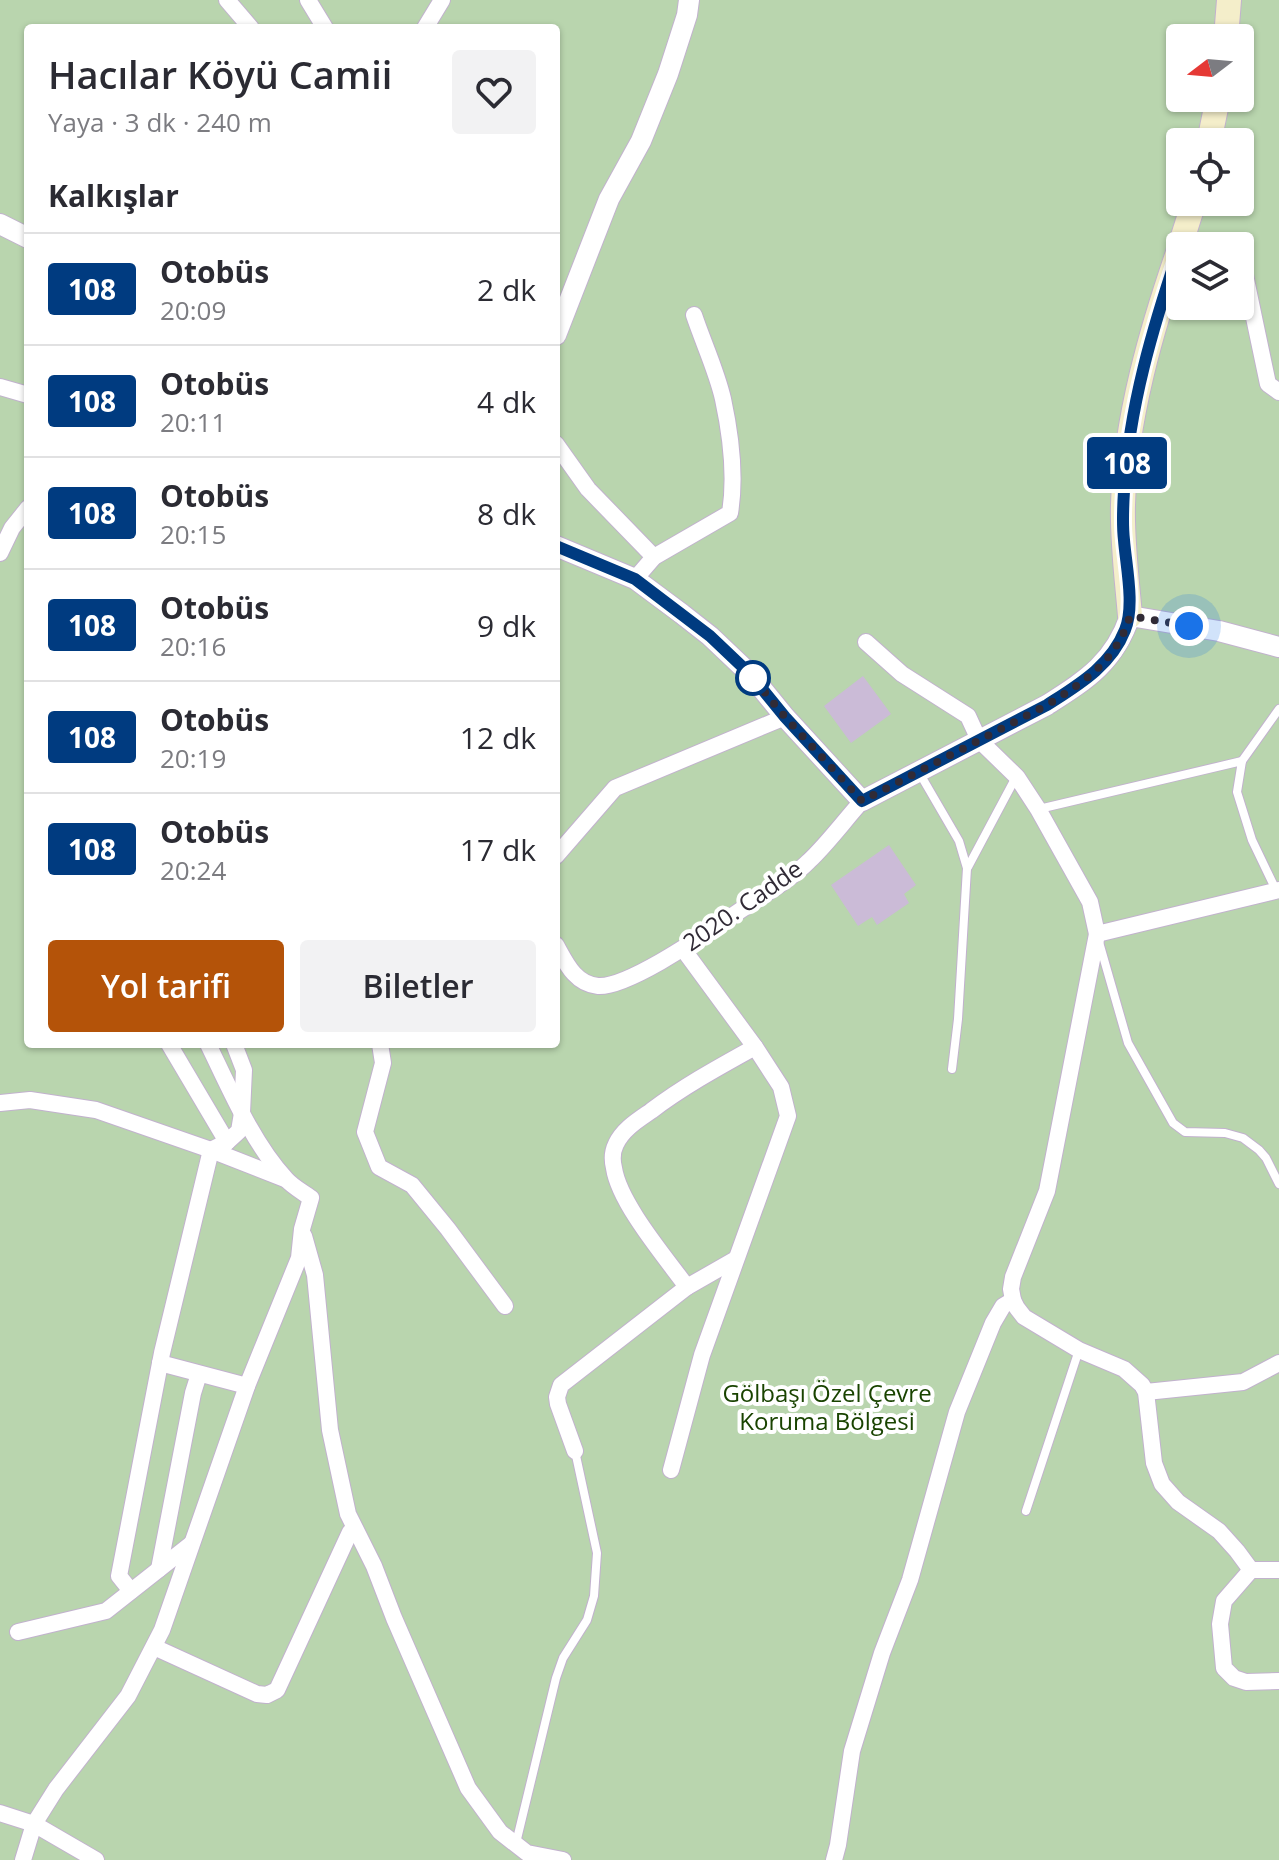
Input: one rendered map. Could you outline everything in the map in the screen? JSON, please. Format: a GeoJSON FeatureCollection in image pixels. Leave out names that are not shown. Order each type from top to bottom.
{"type":"FeatureCollection","features":[{"type":"Feature","properties":{"kind":"main road"},"geometry":{"type":"LineString","coordinates":[[1227,24],[1229,0]]}},
{"type":"Feature","properties":{"kind":"main road"},"geometry":{"type":"LineString","coordinates":[[1130,616],[1123,507],[1128,452],[1147,352],[1166,291]]}},
{"type":"Feature","properties":{"kind":"street"},"geometry":{"type":"LineString","coordinates":[[227,0],[248,24]]}},
{"type":"Feature","properties":{"kind":"street"},"geometry":{"type":"LineString","coordinates":[[308,0],[323,24]]}},
{"type":"Feature","properties":{"kind":"street"},"geometry":{"type":"LineString","coordinates":[[427,24],[442,0]]}},
{"type":"Feature","properties":{"kind":"street"},"geometry":{"type":"LineString","coordinates":[[560,325],[609,199],[641,141],[668,74],[689,0]]}},
{"type":"Feature","properties":{"kind":"street"},"geometry":{"type":"LineString","coordinates":[[0,224],[24,236]]}},
{"type":"Feature","properties":{"kind":"street"},"geometry":{"type":"LineString","coordinates":[[635,579],[654,557],[730,513],[732,463],[723,397],[694,315]]}},
{"type":"Feature","properties":{"kind":"street"},"geometry":{"type":"LineString","coordinates":[[1254,317],[1268,384],[1279,392]]}},
{"type":"Feature","properties":{"kind":"street"},"geometry":{"type":"LineString","coordinates":[[0,387],[24,394]]}},
{"type":"Feature","properties":{"kind":"street"},"geometry":{"type":"LineString","coordinates":[[560,450],[588,489],[654,557]]}},
{"type":"Feature","properties":{"kind":"street"},"geometry":{"type":"LineString","coordinates":[[0,553],[12,528],[24,513]]}},
{"type":"Feature","properties":{"kind":"street"},"geometry":{"type":"LineString","coordinates":[[560,548],[635,579],[682,614],[735,659],[862,801]]}},
{"type":"Feature","properties":{"kind":"street"},"geometry":{"type":"LineString","coordinates":[[1130,616],[1219,631],[1279,647]]}},
{"type":"Feature","properties":{"kind":"street","name":"2020. Cadde"},"geometry":{"type":"LineString","coordinates":[[560,952],[575,976],[596,986],[626,979],[683,949],[792,876],[862,801],[1047,705],[1089,677],[1115,649],[1130,616]]}},
{"type":"Feature","properties":{"kind":"street"},"geometry":{"type":"LineString","coordinates":[[866,642],[902,674],[968,716],[979,740],[1017,777],[1038,809],[1090,902],[1097,934],[1047,1191],[1013,1277],[1013,1300],[1024,1317],[1079,1350],[1124,1369],[1135,1377],[1146,1392],[1154,1463],[1162,1484],[1178,1502],[1219,1531],[1251,1570]]}},
{"type":"Feature","properties":{"kind":"street"},"geometry":{"type":"LineString","coordinates":[[560,851],[615,788],[785,717]]}},
{"type":"Feature","properties":{"kind":"street"},"geometry":{"type":"LineString","coordinates":[[1097,934],[1278,891]]}},
{"type":"Feature","properties":{"kind":"street"},"geometry":{"type":"LineString","coordinates":[[671,1470],[702,1355],[788,1116],[781,1087],[683,949]]}},
{"type":"Feature","properties":{"kind":"street"},"geometry":{"type":"LineString","coordinates":[[687,1287],[632,1211],[619,1187],[614,1170],[616,1143],[628,1128],[683,1087],[755,1047]]}},
{"type":"Feature","properties":{"kind":"street"},"geometry":{"type":"LineString","coordinates":[[171,1048],[227,1142]]}},
{"type":"Feature","properties":{"kind":"street"},"geometry":{"type":"LineString","coordinates":[[210,1048],[242,1113],[287,1180]]}},
{"type":"Feature","properties":{"kind":"street"},"geometry":{"type":"LineString","coordinates":[[131,1591],[119,1576],[160,1363],[211,1150],[239,1131],[244,1070],[236,1048]]}},
{"type":"Feature","properties":{"kind":"street"},"geometry":{"type":"LineString","coordinates":[[381,1048],[383,1063],[365,1132],[379,1167],[412,1185],[505,1306]]}},
{"type":"Feature","properties":{"kind":"street"},"geometry":{"type":"LineString","coordinates":[[0,1103],[30,1100],[96,1110],[287,1180],[311,1198],[302,1229],[299,1258],[247,1386],[162,1630],[128,1696],[56,1789],[34,1824],[23,1860]]}},
{"type":"Feature","properties":{"kind":"street"},"geometry":{"type":"LineString","coordinates":[[302,1229],[315,1275],[330,1430],[348,1514],[374,1566],[468,1788],[500,1832],[522,1852],[563,1860]]}},
{"type":"Feature","properties":{"kind":"street"},"geometry":{"type":"LineString","coordinates":[[575,1451],[558,1404],[561,1385],[687,1287],[736,1259]]}},
{"type":"Feature","properties":{"kind":"street"},"geometry":{"type":"LineString","coordinates":[[834,1860],[852,1751],[882,1653],[910,1580],[957,1412],[993,1323],[1003,1306],[1013,1300]]}},
{"type":"Feature","properties":{"kind":"street"},"geometry":{"type":"LineString","coordinates":[[160,1363],[247,1386]]}},
{"type":"Feature","properties":{"kind":"street"},"geometry":{"type":"LineString","coordinates":[[1146,1392],[1243,1382],[1279,1363]]}},
{"type":"Feature","properties":{"kind":"street"},"geometry":{"type":"LineString","coordinates":[[159,1569],[199,1374]]}},
{"type":"Feature","properties":{"kind":"street"},"geometry":{"type":"LineString","coordinates":[[154,1647],[257,1694],[272,1693],[277,1690],[350,1532],[355,1529]]}},
{"type":"Feature","properties":{"kind":"street"},"geometry":{"type":"LineString","coordinates":[[18,1632],[106,1611],[193,1543]]}},
{"type":"Feature","properties":{"kind":"street"},"geometry":{"type":"LineString","coordinates":[[1279,1570],[1251,1570],[1224,1601],[1220,1624],[1224,1668],[1234,1678],[1246,1682],[1279,1681]]}},
{"type":"Feature","properties":{"kind":"street"},"geometry":{"type":"LineString","coordinates":[[0,1813],[34,1824],[96,1860]]}},
{"type":"Feature","properties":{"kind":"lane"},"geometry":{"type":"LineString","coordinates":[[1278,891],[1252,840],[1237,792],[1242,761],[1279,709]]}},
{"type":"Feature","properties":{"kind":"lane"},"geometry":{"type":"LineString","coordinates":[[1038,809],[1242,761]]}},
{"type":"Feature","properties":{"kind":"lane"},"geometry":{"type":"LineString","coordinates":[[918,772],[959,841],[967,868],[952,1069]]}},
{"type":"Feature","properties":{"kind":"lane"},"geometry":{"type":"LineString","coordinates":[[967,868],[1017,777]]}},
{"type":"Feature","properties":{"kind":"lane"},"geometry":{"type":"LineString","coordinates":[[1097,934],[1128,1043],[1173,1123],[1185,1132],[1225,1133],[1243,1138],[1266,1158],[1279,1184]]}},
{"type":"Feature","properties":{"kind":"lane"},"geometry":{"type":"LineString","coordinates":[[1026,1511],[1079,1350]]}},
{"type":"Feature","properties":{"kind":"lane"},"geometry":{"type":"LineString","coordinates":[[522,1852],[556,1678],[563,1658],[587,1620],[594,1596],[597,1553],[575,1451]]}},
{"type":"Feature","properties":{"kind":"green space","name":"Gölbaşı Özel Çevre Koruma Bölgesi"},"geometry":{"type":"Polygon","coordinates":[[[0,0],[1279,0],[1279,1860],[0,1860],[0,0]]]}},
{"type":"Feature","properties":{"kind":"building"},"geometry":{"type":"Polygon","coordinates":[[[863,676],[891,714],[851,743],[824,706],[863,676]]]}},
{"type":"Feature","properties":{"kind":"building"},"geometry":{"type":"Polygon","coordinates":[[[889,845],[916,885],[904,894],[909,903],[877,925],[872,917],[858,926],[831,885],[889,845]]]}},
{"type":"Feature","properties":{"kind":"bus line","name":"108"},"geometry":{"type":"LineString","coordinates":[[560,548],[635,579],[710,636],[750,674],[862,801],[1047,705],[1100,668],[1120,642],[1130,616],[1123,534],[1128,452],[1147,352],[1166,287]]}},
{"type":"Feature","properties":{"kind":"route"},"geometry":{"type":"LineString","coordinates":[[753,678],[750,674],[862,801],[1074,688],[1110,656],[1120,642],[1130,616],[1189,626]]}}]}
